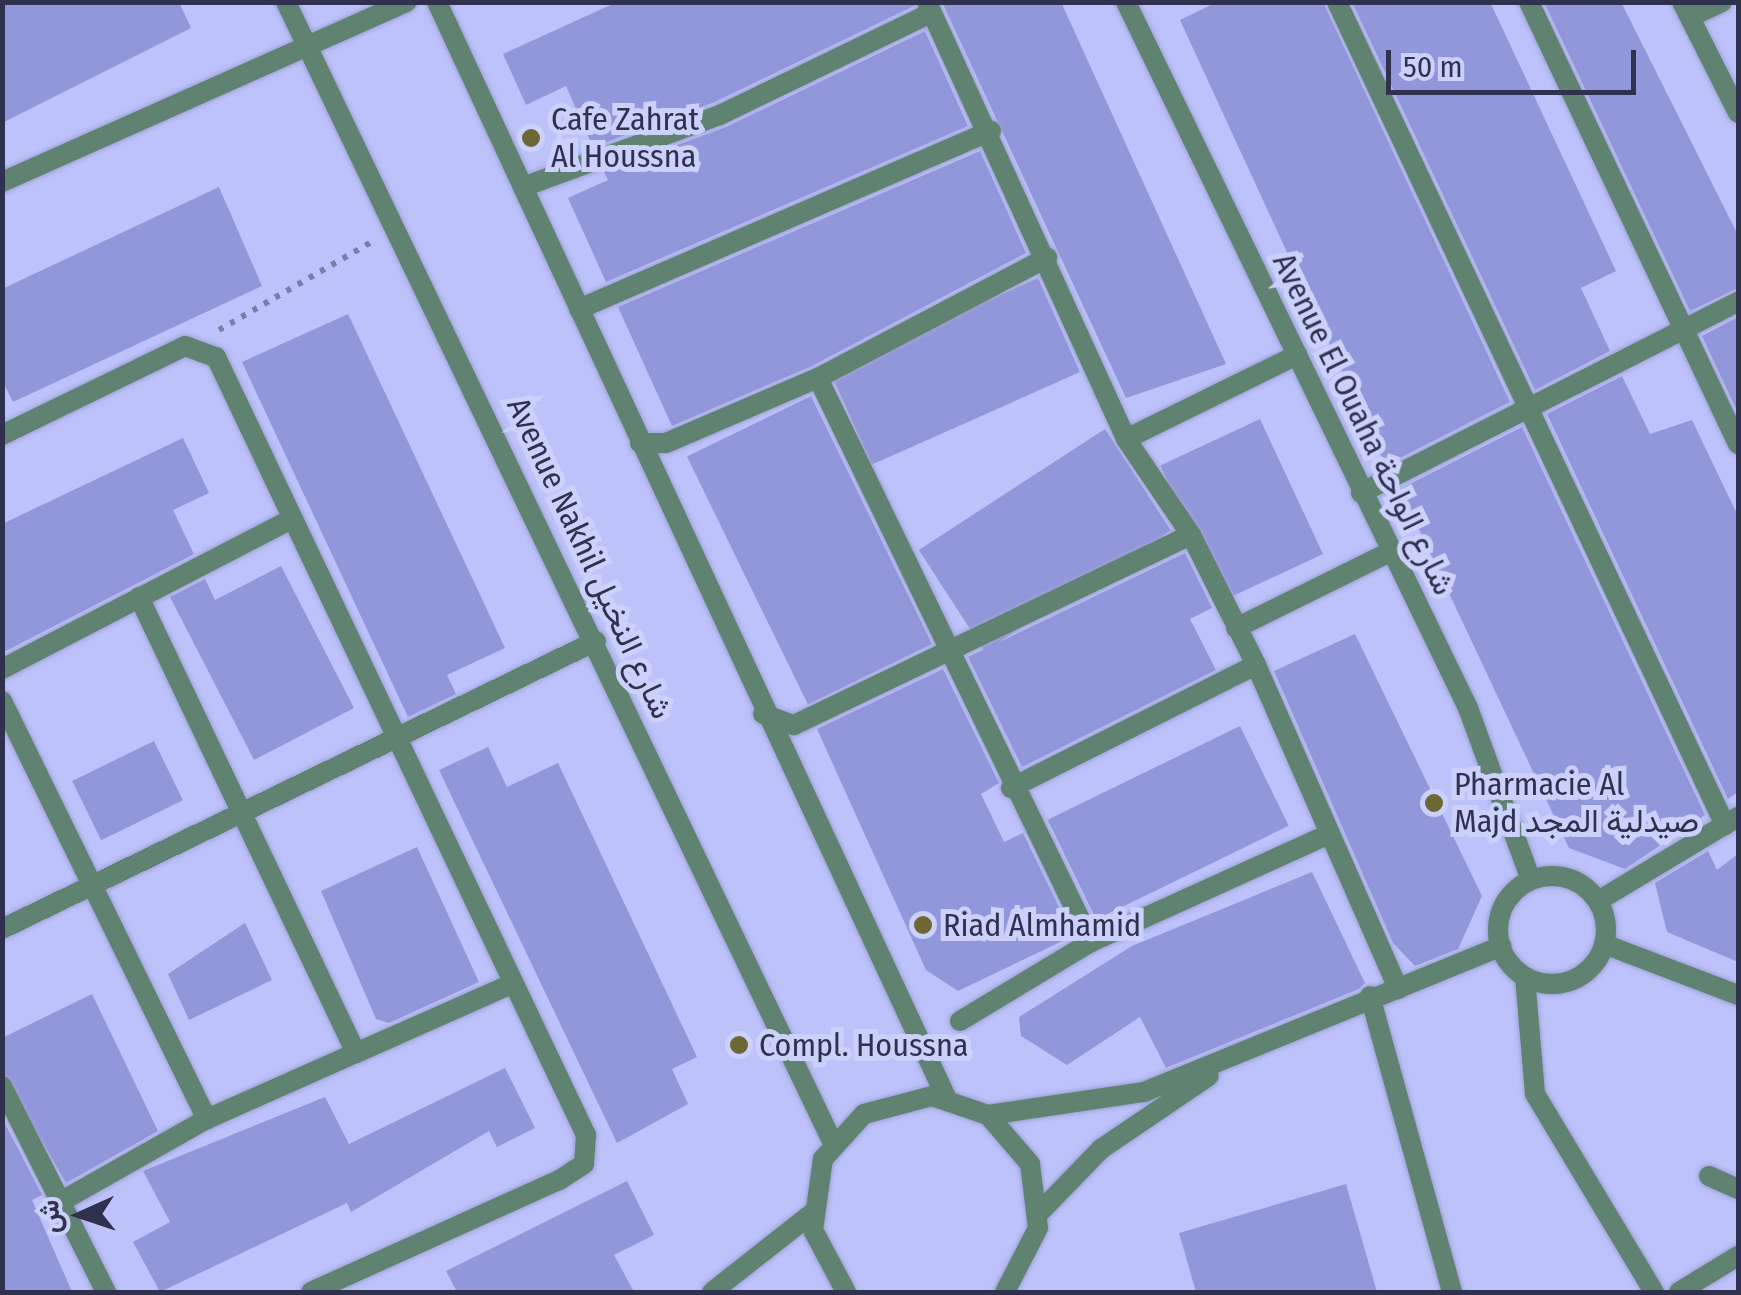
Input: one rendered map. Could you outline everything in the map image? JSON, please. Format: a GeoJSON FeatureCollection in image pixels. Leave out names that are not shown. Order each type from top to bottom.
{"type":"FeatureCollection","features":[{"type":"Feature","properties":{"kind":"street","name":"Avenue Nakhil شارع النخيل"},"geometry":{"type":"LineString","coordinates":[[286,2],[306,48],[400,226],[833,1143]]}},
{"type":"Feature","properties":{"kind":"street"},"geometry":{"type":"LineString","coordinates":[[2,182],[408,2]]}},
{"type":"Feature","properties":{"kind":"street"},"geometry":{"type":"LineString","coordinates":[[437,2],[762,714],[946,1098]]}},
{"type":"Feature","properties":{"kind":"street","name":"Avenue El Ouaha شارع الواحة"},"geometry":{"type":"LineString","coordinates":[[1126,2],[1468,708],[1531,880]]}},
{"type":"Feature","properties":{"kind":"street"},"geometry":{"type":"LineString","coordinates":[[1337,2],[1524,407],[1732,821],[1598,901]]}},
{"type":"Feature","properties":{"kind":"street"},"geometry":{"type":"LineString","coordinates":[[1529,2],[1678,330],[1738,444]]}},
{"type":"Feature","properties":{"kind":"street"},"geometry":{"type":"LineString","coordinates":[[1722,2],[1686,10],[1738,113]]}},
{"type":"Feature","properties":{"kind":"street"},"geometry":{"type":"LineString","coordinates":[[523,187],[720,114],[929,8],[991,131],[1126,438],[1190,535],[1256,665],[1398,988]]}},
{"type":"Feature","properties":{"kind":"street"},"geometry":{"type":"LineString","coordinates":[[579,309],[991,131]]}},
{"type":"Feature","properties":{"kind":"street"},"geometry":{"type":"LineString","coordinates":[[640,443],[666,443],[818,378],[1046,258]]}},
{"type":"Feature","properties":{"kind":"street"},"geometry":{"type":"LineString","coordinates":[[1361,493],[1524,407],[1738,302]]}},
{"type":"Feature","properties":{"kind":"street"},"geometry":{"type":"LineString","coordinates":[[2,436],[192,345],[216,358],[290,520],[400,736],[512,984],[586,1135],[584,1164],[311,1292]]}},
{"type":"Feature","properties":{"kind":"street"},"geometry":{"type":"LineString","coordinates":[[1126,438],[1297,356]]}},
{"type":"Feature","properties":{"kind":"street"},"geometry":{"type":"LineString","coordinates":[[818,378],[948,646],[1011,788],[1091,942]]}},
{"type":"Feature","properties":{"kind":"street"},"geometry":{"type":"LineString","coordinates":[[2,669],[290,520]]}},
{"type":"Feature","properties":{"kind":"street"},"geometry":{"type":"LineString","coordinates":[[762,714],[794,725],[948,646],[1190,535]]}},
{"type":"Feature","properties":{"kind":"street"},"geometry":{"type":"LineString","coordinates":[[1236,628],[1392,551]]}},
{"type":"Feature","properties":{"kind":"street"},"geometry":{"type":"LineString","coordinates":[[139,597],[356,1053]]}},
{"type":"Feature","properties":{"kind":"street"},"geometry":{"type":"LineString","coordinates":[[2,929],[596,641]]}},
{"type":"Feature","properties":{"kind":"street"},"geometry":{"type":"LineString","coordinates":[[1011,788],[1256,665]]}},
{"type":"Feature","properties":{"kind":"street"},"geometry":{"type":"LineString","coordinates":[[2,701],[207,1120]]}},
{"type":"Feature","properties":{"kind":"street"},"geometry":{"type":"LineString","coordinates":[[960,1022],[984,999],[1091,942],[1329,834]]}},
{"type":"Feature","properties":{"kind":"street"},"geometry":{"type":"LineString","coordinates":[[1526,977],[1576,978],[1604,944],[1598,901],[1569,878],[1531,880],[1504,904],[1501,946],[1526,977],[1535,1094],[1654,1292]]}},
{"type":"Feature","properties":{"kind":"street"},"geometry":{"type":"LineString","coordinates":[[1604,944],[1738,995]]}},
{"type":"Feature","properties":{"kind":"street"},"geometry":{"type":"LineString","coordinates":[[988,1115],[1144,1092],[1245,1053],[1370,996],[1501,946]]}},
{"type":"Feature","properties":{"kind":"street"},"geometry":{"type":"LineString","coordinates":[[60,1202],[207,1120],[512,984]]}},
{"type":"Feature","properties":{"kind":"street"},"geometry":{"type":"LineString","coordinates":[[1370,996],[1452,1292]]}},
{"type":"Feature","properties":{"kind":"street"},"geometry":{"type":"LineString","coordinates":[[1040,1212],[1101,1149],[1245,1053]]}},
{"type":"Feature","properties":{"kind":"street"},"geometry":{"type":"LineString","coordinates":[[2,1086],[106,1292]]}},
{"type":"Feature","properties":{"kind":"street"},"geometry":{"type":"LineString","coordinates":[[846,1292],[822,1260],[811,1214],[833,1143],[890,1101],[946,1098],[988,1115],[1030,1164],[1040,1212],[1024,1284],[1006,1292]]}},
{"type":"Feature","properties":{"kind":"street"},"geometry":{"type":"LineString","coordinates":[[1709,1176],[1738,1189]]}},
{"type":"Feature","properties":{"kind":"street"},"geometry":{"type":"LineString","coordinates":[[712,1292],[811,1214]]}},
{"type":"Feature","properties":{"kind":"street"},"geometry":{"type":"LineString","coordinates":[[1680,1292],[1738,1256]]}},
{"type":"Feature","properties":{"kind":"path"},"geometry":{"type":"LineString","coordinates":[[192,345],[400,226]]}},
{"type":"Feature","properties":{"kind":"building"},"geometry":{"type":"Polygon","coordinates":[[[2,2],[179,2],[191,28],[2,123],[2,2]]]}},
{"type":"Feature","properties":{"kind":"building"},"geometry":{"type":"Polygon","coordinates":[[[617,2],[914,2],[914,6],[715,102],[593,147],[566,86],[526,105],[503,54],[617,2]]]}},
{"type":"Feature","properties":{"kind":"building"},"geometry":{"type":"Polygon","coordinates":[[[942,2],[1061,2],[1226,364],[1126,398],[942,2]]]}},
{"type":"Feature","properties":{"kind":"building"},"geometry":{"type":"Polygon","coordinates":[[[1217,2],[1323,2],[1510,402],[1388,464],[1380,454],[1180,20],[1217,2]]]}},
{"type":"Feature","properties":{"kind":"building"},"geometry":{"type":"Polygon","coordinates":[[[1352,2],[1490,2],[1616,271],[1581,288],[1610,351],[1535,390],[1352,2]]]}},
{"type":"Feature","properties":{"kind":"building"},"geometry":{"type":"Polygon","coordinates":[[[1544,2],[1621,2],[1738,235],[1738,288],[1690,311],[1544,2]]]}},
{"type":"Feature","properties":{"kind":"building"},"geometry":{"type":"Polygon","coordinates":[[[925,31],[968,126],[606,282],[568,198],[608,180],[604,172],[726,127],[925,31]]]}},
{"type":"Feature","properties":{"kind":"building"},"geometry":{"type":"Polygon","coordinates":[[[980,151],[1026,253],[812,366],[672,426],[618,307],[980,151]]]}},
{"type":"Feature","properties":{"kind":"building"},"geometry":{"type":"Polygon","coordinates":[[[219,187],[262,286],[13,402],[2,380],[2,289],[219,187]]]}},
{"type":"Feature","properties":{"kind":"building"},"geometry":{"type":"Polygon","coordinates":[[[1038,278],[1080,372],[872,465],[830,371],[1038,278]]]}},
{"type":"Feature","properties":{"kind":"building"},"geometry":{"type":"Polygon","coordinates":[[[348,314],[505,648],[447,675],[456,694],[408,717],[242,362],[348,314]]]}},
{"type":"Feature","properties":{"kind":"building"},"geometry":{"type":"Polygon","coordinates":[[[1738,317],[1738,413],[1702,336],[1738,317]]]}},
{"type":"Feature","properties":{"kind":"building"},"geometry":{"type":"Polygon","coordinates":[[[1622,376],[1650,434],[1692,420],[1738,516],[1738,792],[1728,799],[1547,414],[1622,376]]]}},
{"type":"Feature","properties":{"kind":"building"},"geometry":{"type":"Polygon","coordinates":[[[811,396],[932,644],[808,705],[687,456],[811,396]]]}},
{"type":"Feature","properties":{"kind":"building"},"geometry":{"type":"Polygon","coordinates":[[[1260,419],[1323,554],[1223,601],[1160,465],[1260,419]]]}},
{"type":"Feature","properties":{"kind":"building"},"geometry":{"type":"Polygon","coordinates":[[[1522,427],[1705,815],[1625,869],[1569,848],[1400,489],[1522,427]]]}},
{"type":"Feature","properties":{"kind":"building"},"geometry":{"type":"Polygon","coordinates":[[[1105,429],[1171,530],[985,651],[919,550],[1105,429]]]}},
{"type":"Feature","properties":{"kind":"building"},"geometry":{"type":"Polygon","coordinates":[[[183,438],[209,493],[173,510],[194,554],[2,653],[2,524],[183,438]]]}},
{"type":"Feature","properties":{"kind":"building"},"geometry":{"type":"Polygon","coordinates":[[[1185,553],[1212,608],[1190,619],[1216,670],[1022,767],[968,657],[1185,553]]]}},
{"type":"Feature","properties":{"kind":"building"},"geometry":{"type":"Polygon","coordinates":[[[281,566],[354,708],[254,760],[170,597],[205,579],[215,600],[281,566]]]}},
{"type":"Feature","properties":{"kind":"building"},"geometry":{"type":"Polygon","coordinates":[[[1355,634],[1482,896],[1458,949],[1415,966],[1393,943],[1274,671],[1355,634]]]}},
{"type":"Feature","properties":{"kind":"building"},"geometry":{"type":"Polygon","coordinates":[[[943,669],[999,783],[981,794],[1004,842],[1023,833],[1073,936],[958,991],[926,970],[817,729],[943,669]]]}},
{"type":"Feature","properties":{"kind":"building"},"geometry":{"type":"Polygon","coordinates":[[[1240,726],[1289,826],[1096,920],[1048,820],[1240,726]]]}},
{"type":"Feature","properties":{"kind":"building"},"geometry":{"type":"Polygon","coordinates":[[[154,741],[183,800],[101,840],[72,781],[154,741]]]}},
{"type":"Feature","properties":{"kind":"building"},"geometry":{"type":"Polygon","coordinates":[[[488,747],[507,787],[558,763],[697,1057],[672,1069],[688,1104],[617,1143],[439,770],[488,747]]]}},
{"type":"Feature","properties":{"kind":"building"},"geometry":{"type":"Polygon","coordinates":[[[417,847],[479,982],[389,1023],[376,1019],[321,891],[417,847]]]}},
{"type":"Feature","properties":{"kind":"building"},"geometry":{"type":"Polygon","coordinates":[[[1708,851],[1717,870],[1738,854],[1738,962],[1667,932],[1655,883],[1708,851]]]}},
{"type":"Feature","properties":{"kind":"building"},"geometry":{"type":"Polygon","coordinates":[[[1312,872],[1365,983],[1359,989],[1166,1068],[1140,1017],[1067,1065],[1021,1036],[1019,1017],[1132,946],[1312,872]]]}},
{"type":"Feature","properties":{"kind":"building"},"geometry":{"type":"Polygon","coordinates":[[[245,923],[272,980],[189,1020],[168,974],[245,923]]]}},
{"type":"Feature","properties":{"kind":"building"},"geometry":{"type":"Polygon","coordinates":[[[92,994],[158,1131],[66,1183],[2,1072],[2,1038],[92,994]]]}},
{"type":"Feature","properties":{"kind":"building"},"geometry":{"type":"Polygon","coordinates":[[[505,1068],[535,1128],[497,1147],[489,1131],[351,1212],[347,1203],[160,1292],[133,1242],[170,1222],[143,1171],[325,1097],[349,1144],[505,1068]]]}},
{"type":"Feature","properties":{"kind":"building"},"geometry":{"type":"Polygon","coordinates":[[[2,1118],[42,1195],[32,1200],[72,1292],[2,1292],[2,1118]]]}},
{"type":"Feature","properties":{"kind":"building"},"geometry":{"type":"Polygon","coordinates":[[[627,1181],[654,1235],[614,1255],[634,1292],[457,1292],[446,1271],[627,1181]]]}},
{"type":"Feature","properties":{"kind":"building"},"geometry":{"type":"Polygon","coordinates":[[[1346,1184],[1377,1292],[1196,1292],[1179,1233],[1346,1184]]]}},
{"type":"Feature","properties":{"kind":"place","name":"Cafe Zahrat Al Houssna"},"geometry":{"type":"Point","coordinates":[531,138]}},
{"type":"Feature","properties":{"kind":"place","name":"Pharmacie Al Majd صيدلية المجد"},"geometry":{"type":"Point","coordinates":[1434,803]}},
{"type":"Feature","properties":{"kind":"place","name":"Riad Almhamid"},"geometry":{"type":"Point","coordinates":[923,925]}},
{"type":"Feature","properties":{"kind":"place","name":"Compl. Houssna"},"geometry":{"type":"Point","coordinates":[739,1045]}}]}
